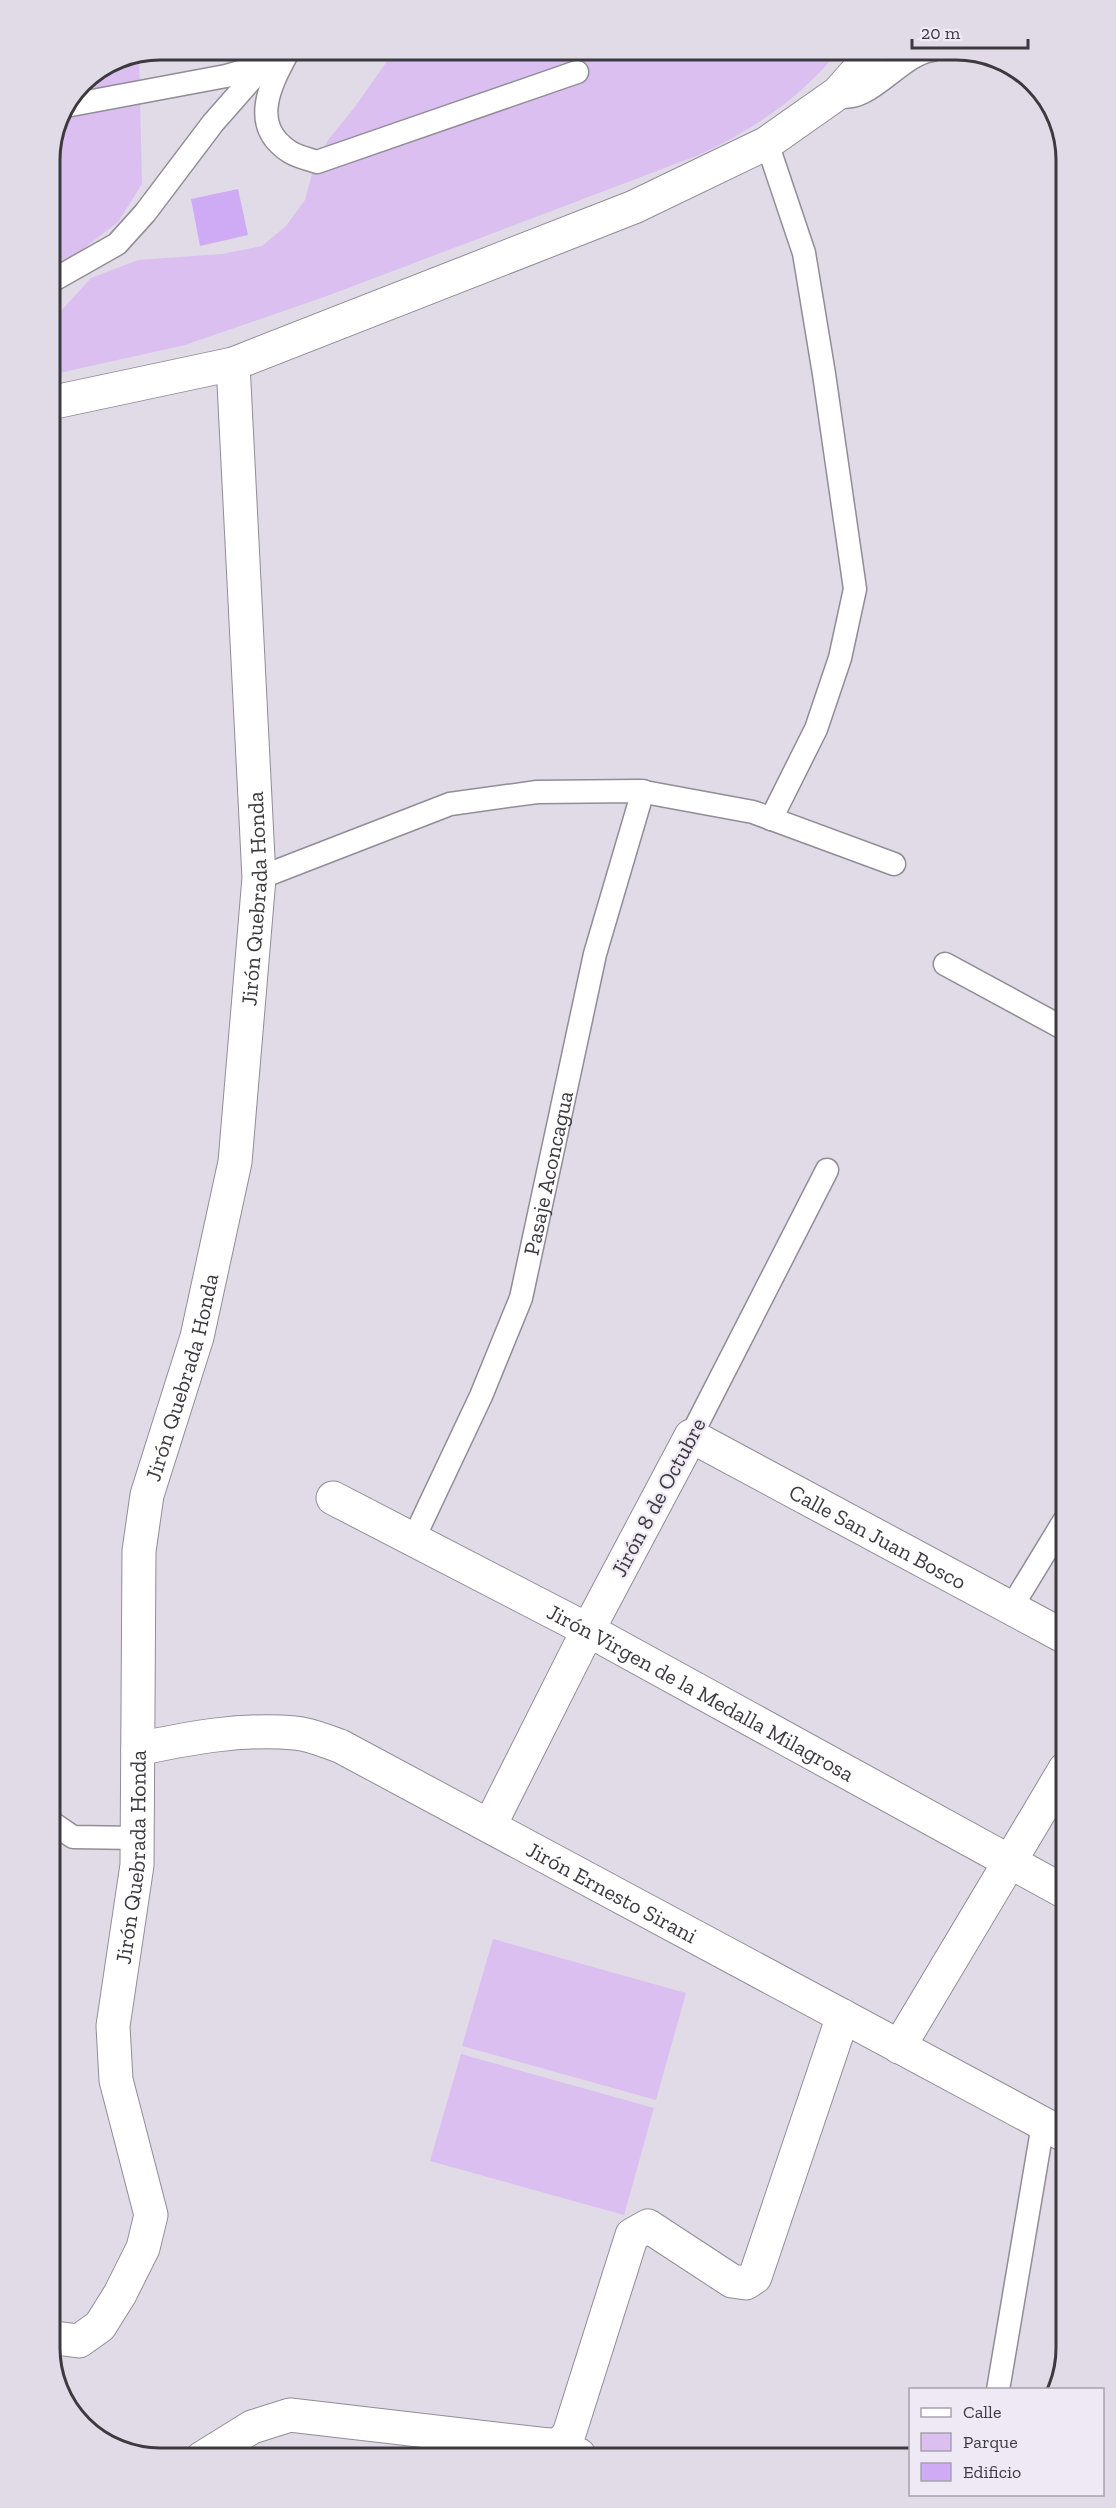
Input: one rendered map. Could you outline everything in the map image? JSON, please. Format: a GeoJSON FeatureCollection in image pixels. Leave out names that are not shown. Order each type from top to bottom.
{"type":"FeatureCollection","features":[{"type":"Feature","properties":{"kind":"street"},"geometry":{"type":"LineString","coordinates":[[60,401],[233,364],[634,207],[767,143],[837,95],[867,60]]}},
{"type":"Feature","properties":{"kind":"street","name":"Jirón Quebrada Honda"},"geometry":{"type":"LineString","coordinates":[[60,2339],[79,2341],[100,2326],[120,2294],[143,2248],[151,2215],[116,2080],[113,2026],[137,1866],[140,1551],[147,1495],[197,1337],[235,1162],[259,878],[233,364]]}},
{"type":"Feature","properties":{"kind":"street","name":"Calle San Juan Bosco"},"geometry":{"type":"LineString","coordinates":[[691,1436],[1056,1632]]}},
{"type":"Feature","properties":{"kind":"street","name":"Jirón 8 de Octubre"},"geometry":{"type":"LineString","coordinates":[[490,1825],[588,1630],[691,1436]]}},
{"type":"Feature","properties":{"kind":"street","name":"Jirón Virgen de la Medalla Milagrosa"},"geometry":{"type":"LineString","coordinates":[[333,1498],[588,1630],[1056,1887]]}},
{"type":"Feature","properties":{"kind":"street","name":"Jirón Ernesto Sirani"},"geometry":{"type":"LineString","coordinates":[[138,1749],[192,1738],[255,1732],[297,1733],[340,1746],[1055,2130]]}},
{"type":"Feature","properties":{"kind":"street"},"geometry":{"type":"LineString","coordinates":[[900,2047],[1056,1784]]}},
{"type":"Feature","properties":{"kind":"street"},"geometry":{"type":"LineString","coordinates":[[218,2448],[252,2427],[290,2415],[559,2445],[569,2434],[632,2235],[648,2226],[737,2283],[749,2282],[759,2272],[843,2016]]}},
{"type":"Feature","properties":{"kind":"street"},"geometry":{"type":"LineString","coordinates":[[548,2445],[557,2448]]}},
{"type":"Feature","properties":{"kind":"lane"},"geometry":{"type":"LineString","coordinates":[[60,276],[117,244],[145,213],[213,123],[271,60]]}},
{"type":"Feature","properties":{"kind":"lane"},"geometry":{"type":"LineString","coordinates":[[284,60],[273,80],[265,107],[269,131],[291,152],[317,162],[577,72]]}},
{"type":"Feature","properties":{"kind":"lane"},"geometry":{"type":"LineString","coordinates":[[837,95],[845,98],[858,95],[908,60]]}},
{"type":"Feature","properties":{"kind":"lane"},"geometry":{"type":"LineString","coordinates":[[78,104],[226,76],[264,65]]}},
{"type":"Feature","properties":{"kind":"lane"},"geometry":{"type":"LineString","coordinates":[[767,143],[804,253],[855,589],[840,658],[816,729],[771,819]]}},
{"type":"Feature","properties":{"kind":"lane"},"geometry":{"type":"LineString","coordinates":[[259,878],[450,804],[537,792],[643,791],[753,812],[894,864]]}},
{"type":"Feature","properties":{"kind":"lane","name":"Pasaje Aconcagua"},"geometry":{"type":"LineString","coordinates":[[413,1540],[481,1396],[521,1298],[595,954],[643,791]]}},
{"type":"Feature","properties":{"kind":"lane"},"geometry":{"type":"LineString","coordinates":[[945,964],[1056,1024]]}},
{"type":"Feature","properties":{"kind":"lane","name":"Jirón 8 de Octubre"},"geometry":{"type":"LineString","coordinates":[[691,1436],[827,1170]]}},
{"type":"Feature","properties":{"kind":"lane"},"geometry":{"type":"LineString","coordinates":[[1011,1608],[1056,1534]]}},
{"type":"Feature","properties":{"kind":"lane"},"geometry":{"type":"LineString","coordinates":[[60,1828],[73,1837],[137,1838]]}},
{"type":"Feature","properties":{"kind":"lane"},"geometry":{"type":"LineString","coordinates":[[998,2388],[1055,2130]]}},
{"type":"Feature","properties":{"kind":"green space"},"geometry":{"type":"Polygon","coordinates":[[[388,60],[831,60],[809,83],[775,111],[738,135],[699,155],[327,296],[185,345],[60,373],[60,312],[91,278],[138,260],[222,254],[262,246],[286,226],[305,200],[313,170],[328,140],[388,60]]]}},
{"type":"Feature","properties":{"kind":"green space"},"geometry":{"type":"Polygon","coordinates":[[[139,63],[142,184],[118,222],[79,252],[60,261],[60,153],[63,134],[70,116],[94,85],[110,73],[139,63]]]}},
{"type":"Feature","properties":{"kind":"green space"},"geometry":{"type":"Polygon","coordinates":[[[493,1939],[686,1993],[656,2100],[462,2046],[493,1939]]]}},
{"type":"Feature","properties":{"kind":"green space"},"geometry":{"type":"Polygon","coordinates":[[[461,2054],[654,2108],[624,2215],[430,2161],[461,2054]]]}},
{"type":"Feature","properties":{"kind":"building"},"geometry":{"type":"Polygon","coordinates":[[[238,189],[248,235],[200,246],[191,199],[238,189]]]}}]}
